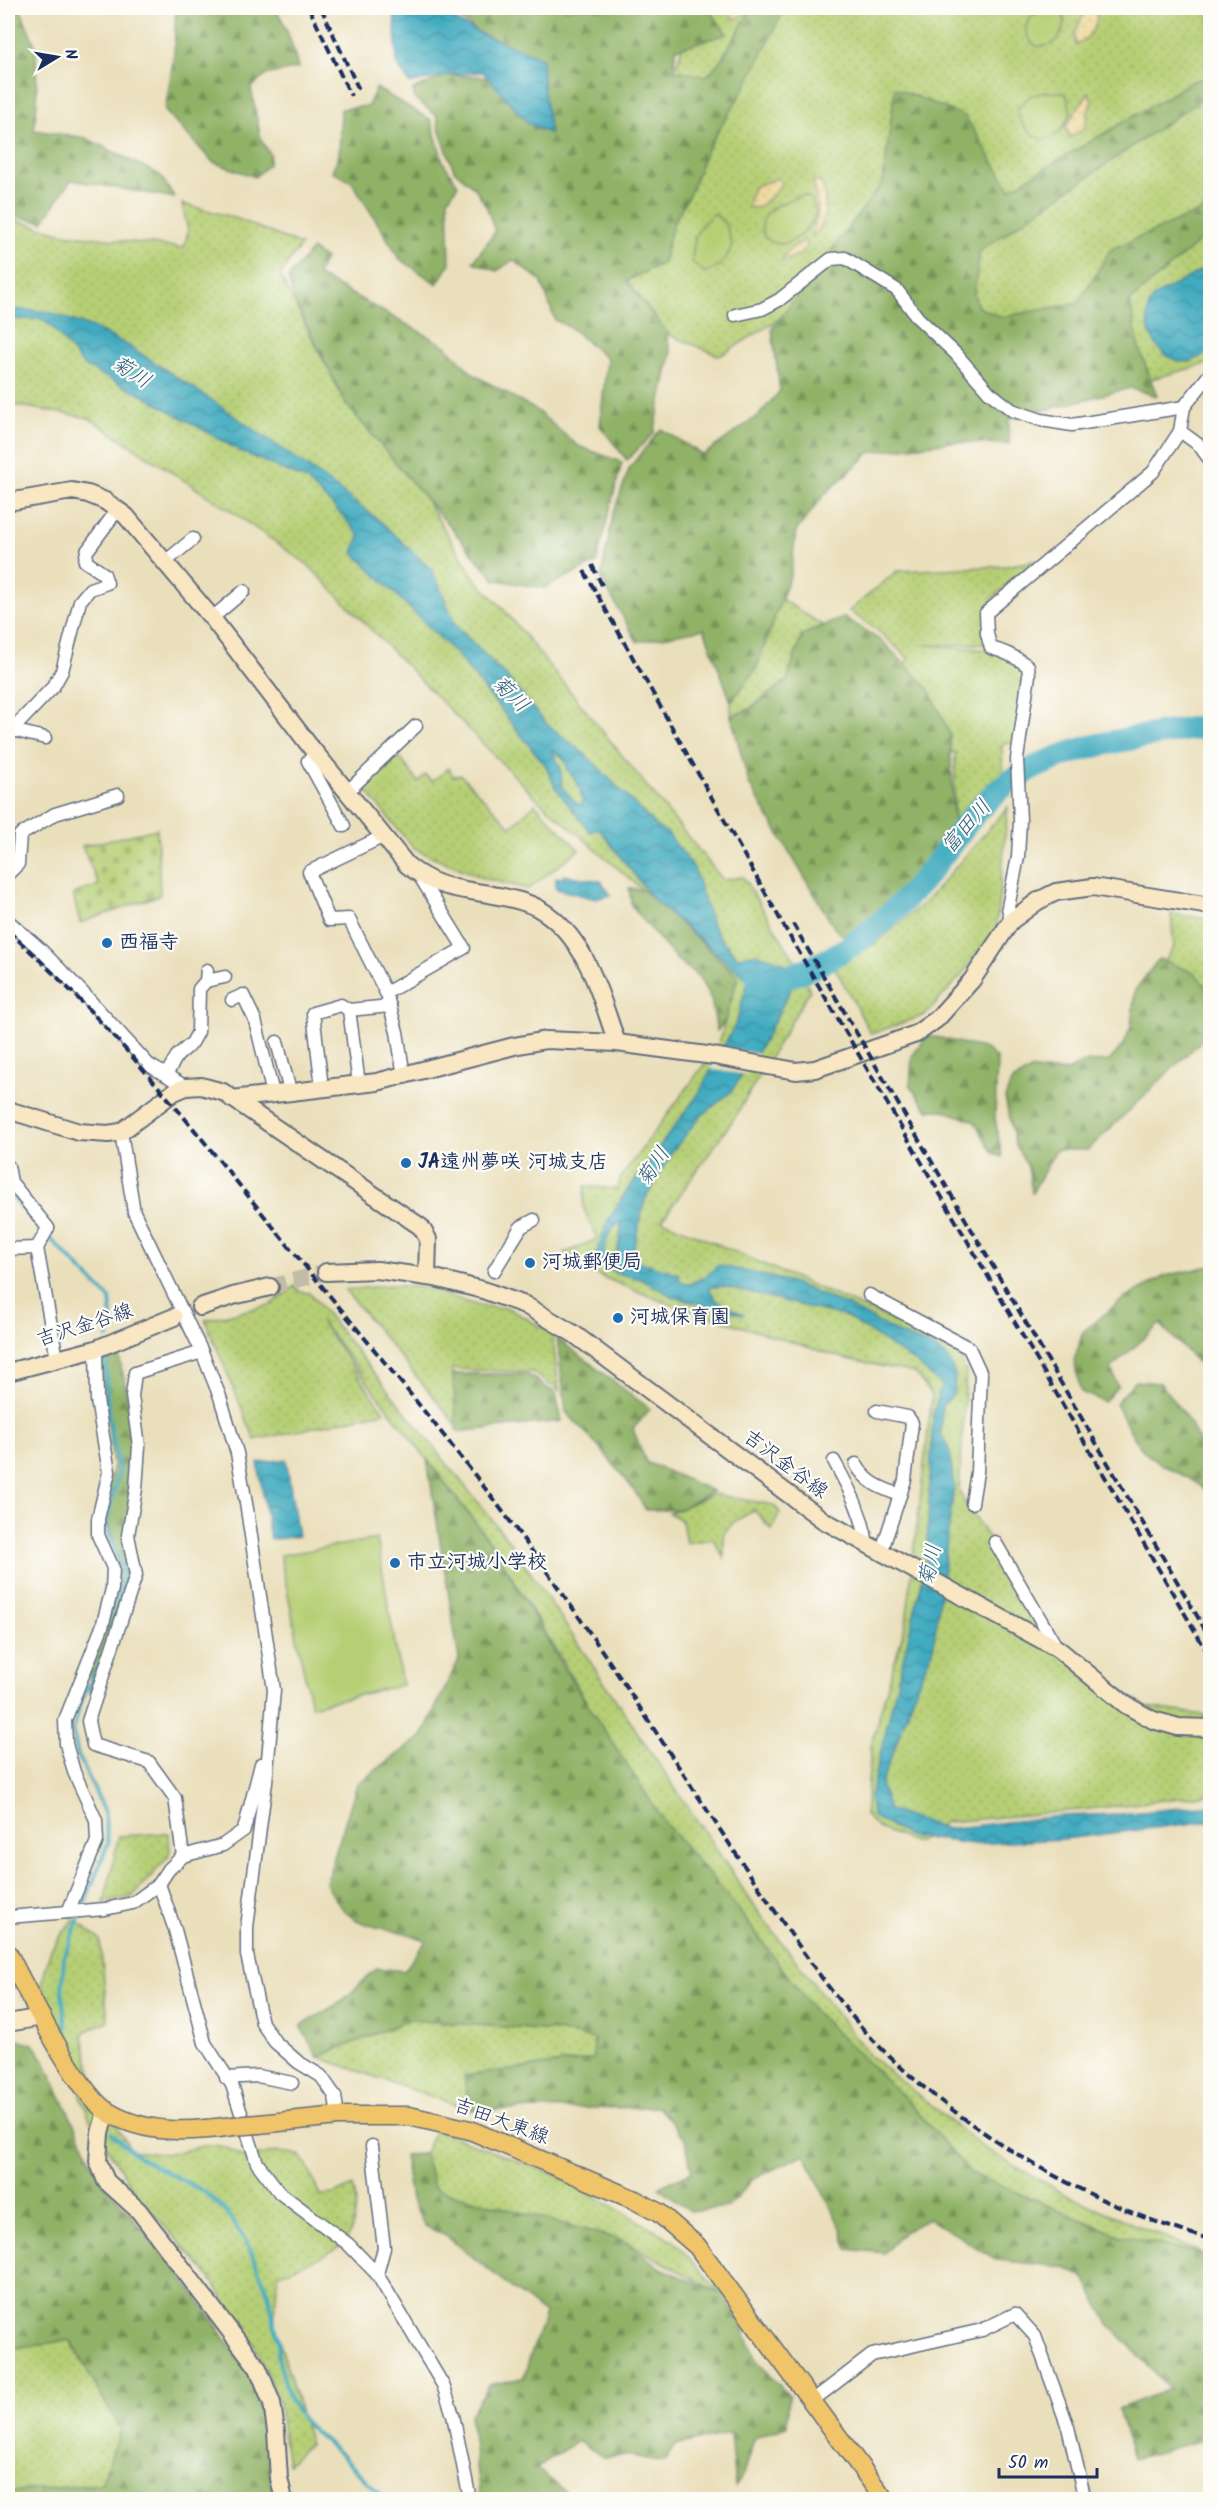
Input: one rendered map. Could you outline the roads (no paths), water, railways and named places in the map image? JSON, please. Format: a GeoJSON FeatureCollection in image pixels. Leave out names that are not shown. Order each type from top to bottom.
{"type":"FeatureCollection","features":[{"type":"Feature","properties":{"kind":"main road","name":"吉田大東線"},"geometry":{"type":"LineString","coordinates":[[8,1954],[42,2018],[84,2087],[106,2112],[136,2125],[193,2132],[338,2116],[409,2116],[470,2130],[635,2199],[659,2213],[697,2246],[885,2499]]}},
{"type":"Feature","properties":{"kind":"street"},"geometry":{"type":"LineString","coordinates":[[735,315],[762,309],[779,300],[831,259],[845,258],[880,277],[897,290],[918,318],[956,354],[989,392],[1012,410],[1041,420],[1072,425],[1184,407]]}},
{"type":"Feature","properties":{"kind":"street"},"geometry":{"type":"LineString","coordinates":[[1011,921],[1008,907],[1018,857],[1017,759],[1029,675],[1028,666],[1007,652],[992,648],[987,634],[986,613],[1153,472],[1180,431],[1184,407],[1210,374]]}},
{"type":"Feature","properties":{"kind":"street"},"geometry":{"type":"LineString","coordinates":[[1180,431],[1199,445],[1210,460]]}},
{"type":"Feature","properties":{"kind":"street"},"geometry":{"type":"LineString","coordinates":[[8,502],[72,491],[88,494],[118,509],[212,618],[316,754],[407,865],[442,886],[523,902],[540,909],[561,925],[578,946],[594,978],[617,1043]]}},
{"type":"Feature","properties":{"kind":"street"},"geometry":{"type":"LineString","coordinates":[[10,730],[53,687],[62,671],[80,602],[90,589],[107,583],[104,573],[85,561],[87,551],[118,509]]}},
{"type":"Feature","properties":{"kind":"street"},"geometry":{"type":"LineString","coordinates":[[165,562],[194,539]]}},
{"type":"Feature","properties":{"kind":"street"},"geometry":{"type":"LineString","coordinates":[[212,618],[244,591]]}},
{"type":"Feature","properties":{"kind":"street"},"geometry":{"type":"LineString","coordinates":[[347,792],[416,726]]}},
{"type":"Feature","properties":{"kind":"street"},"geometry":{"type":"LineString","coordinates":[[10,730],[45,738]]}},
{"type":"Feature","properties":{"kind":"street"},"geometry":{"type":"LineString","coordinates":[[316,754],[308,761],[344,826]]}},
{"type":"Feature","properties":{"kind":"street"},"geometry":{"type":"LineString","coordinates":[[8,874],[18,864],[20,835],[56,814],[118,795]]}},
{"type":"Feature","properties":{"kind":"street"},"geometry":{"type":"LineString","coordinates":[[384,836],[309,872],[329,920],[350,919],[386,993],[397,1032],[404,1076]]}},
{"type":"Feature","properties":{"kind":"street"},"geometry":{"type":"LineString","coordinates":[[386,993],[464,948],[419,874]]}},
{"type":"Feature","properties":{"kind":"street"},"geometry":{"type":"LineString","coordinates":[[232,1099],[359,1084],[404,1076],[514,1046],[546,1040],[617,1043],[714,1056],[796,1071],[815,1069],[916,1034],[937,1019],[972,980],[1011,921],[1038,901],[1056,892],[1093,887],[1210,906]]}},
{"type":"Feature","properties":{"kind":"street"},"geometry":{"type":"LineString","coordinates":[[8,921],[62,971],[149,1065],[186,1087]]}},
{"type":"Feature","properties":{"kind":"street"},"geometry":{"type":"LineString","coordinates":[[166,1076],[177,1056],[192,1043],[198,1032],[199,989],[207,975],[225,977]]}},
{"type":"Feature","properties":{"kind":"street"},"geometry":{"type":"LineString","coordinates":[[232,1000],[243,995],[255,1020],[281,1093]]}},
{"type":"Feature","properties":{"kind":"street"},"geometry":{"type":"LineString","coordinates":[[322,1087],[313,1013],[341,1005],[349,1010],[390,1006]]}},
{"type":"Feature","properties":{"kind":"street"},"geometry":{"type":"LineString","coordinates":[[349,1010],[359,1084]]}},
{"type":"Feature","properties":{"kind":"street"},"geometry":{"type":"LineString","coordinates":[[277,1042],[281,1093]]}},
{"type":"Feature","properties":{"kind":"street"},"geometry":{"type":"LineString","coordinates":[[8,1110],[79,1132],[121,1132],[174,1092],[186,1087],[201,1086],[223,1092],[421,1227],[428,1239],[428,1277]]}},
{"type":"Feature","properties":{"kind":"street"},"geometry":{"type":"LineString","coordinates":[[121,1132],[134,1212],[202,1352],[220,1397],[237,1453],[247,1509],[274,1690],[269,1750],[248,1903],[247,1954],[262,2023],[275,2042],[298,2062],[321,2076],[335,2096],[338,2116]]}},
{"type":"Feature","properties":{"kind":"street"},"geometry":{"type":"LineString","coordinates":[[8,1166],[11,1182],[48,1228],[39,1245],[57,1359]]}},
{"type":"Feature","properties":{"kind":"street"},"geometry":{"type":"LineString","coordinates":[[494,1271],[521,1227],[534,1220]]}},
{"type":"Feature","properties":{"kind":"street"},"geometry":{"type":"LineString","coordinates":[[8,1249],[39,1245]]}},
{"type":"Feature","properties":{"kind":"street","name":"吉沢金谷線"},"geometry":{"type":"LineString","coordinates":[[326,1272],[376,1270],[428,1277],[483,1290],[525,1305],[574,1335],[824,1520],[880,1552],[957,1591],[1058,1649],[1126,1706],[1153,1720],[1178,1727],[1210,1728]]}},
{"type":"Feature","properties":{"kind":"street"},"geometry":{"type":"LineString","coordinates":[[200,1307],[270,1287]]}},
{"type":"Feature","properties":{"kind":"street"},"geometry":{"type":"LineString","coordinates":[[869,1295],[969,1348],[981,1374],[977,1472],[972,1503]]}},
{"type":"Feature","properties":{"kind":"street","name":"吉沢金谷線"},"geometry":{"type":"LineString","coordinates":[[8,1372],[96,1349],[174,1317]]}},
{"type":"Feature","properties":{"kind":"street"},"geometry":{"type":"LineString","coordinates":[[70,1912],[96,1841],[96,1820],[74,1772],[66,1744],[65,1720],[102,1627],[112,1588],[113,1568],[98,1535],[98,1519],[109,1472],[97,1400],[96,1349]]}},
{"type":"Feature","properties":{"kind":"street"},"geometry":{"type":"LineString","coordinates":[[183,1856],[175,1798],[149,1762],[93,1745],[88,1721],[136,1575],[128,1535],[136,1489],[139,1446],[132,1396],[135,1373],[202,1352]]}},
{"type":"Feature","properties":{"kind":"street"},"geometry":{"type":"LineString","coordinates":[[877,1411],[908,1417],[912,1423],[905,1480],[880,1552]]}},
{"type":"Feature","properties":{"kind":"street"},"geometry":{"type":"LineString","coordinates":[[834,1461],[880,1552]]}},
{"type":"Feature","properties":{"kind":"street"},"geometry":{"type":"LineString","coordinates":[[856,1464],[862,1476],[875,1486],[900,1495]]}},
{"type":"Feature","properties":{"kind":"street"},"geometry":{"type":"LineString","coordinates":[[995,1542],[1058,1649]]}},
{"type":"Feature","properties":{"kind":"street"},"geometry":{"type":"LineString","coordinates":[[8,1917],[91,1910],[133,1903],[159,1884],[169,1869],[183,1856],[224,1845],[244,1830],[262,1762],[269,1750]]}},
{"type":"Feature","properties":{"kind":"street"},"geometry":{"type":"LineString","coordinates":[[159,1884],[175,1930],[205,2043],[232,2085],[257,2163],[279,2193],[348,2244],[377,2274],[443,2385],[453,2415],[470,2499]]}},
{"type":"Feature","properties":{"kind":"street"},"geometry":{"type":"LineString","coordinates":[[8,2023],[42,2018]]}},
{"type":"Feature","properties":{"kind":"street"},"geometry":{"type":"LineString","coordinates":[[226,2078],[258,2076],[292,2083]]}},
{"type":"Feature","properties":{"kind":"street"},"geometry":{"type":"LineString","coordinates":[[106,2112],[100,2133],[98,2161],[106,2181],[139,2211],[258,2368],[272,2403],[279,2478],[284,2499]]}},
{"type":"Feature","properties":{"kind":"street"},"geometry":{"type":"LineString","coordinates":[[372,2146],[384,2248],[377,2274]]}},
{"type":"Feature","properties":{"kind":"street"},"geometry":{"type":"LineString","coordinates":[[812,2401],[872,2355],[982,2330],[1016,2314],[1035,2336],[1068,2427],[1085,2499]]}},
{"type":"Feature","properties":{"kind":"water"},"geometry":{"type":"Polygon","coordinates":[[[394,8],[408,8],[422,17],[442,13],[479,33],[542,58],[543,86],[550,134],[529,124],[483,72],[447,75],[410,84],[397,64],[394,8]]]}},
{"type":"Feature","properties":{"kind":"water"},"geometry":{"type":"Polygon","coordinates":[[[1210,265],[1210,352],[1187,362],[1174,359],[1157,346],[1152,336],[1147,315],[1150,305],[1155,296],[1210,265]]]}},
{"type":"Feature","properties":{"kind":"water","name":"菊川"},"geometry":{"type":"Polygon","coordinates":[[[8,309],[49,312],[101,331],[132,348],[203,394],[379,520],[433,571],[456,626],[505,675],[546,723],[587,756],[658,828],[667,832],[694,868],[712,924],[721,939],[739,958],[755,954],[784,963],[794,983],[764,1041],[731,1092],[700,1117],[672,1152],[645,1200],[632,1255],[641,1262],[679,1274],[680,1281],[690,1284],[706,1276],[718,1265],[788,1281],[848,1306],[902,1335],[929,1345],[947,1357],[955,1374],[954,1394],[942,1406],[941,1434],[949,1449],[954,1487],[933,1650],[921,1676],[881,1785],[889,1810],[947,1829],[1060,1816],[1121,1814],[1210,1805],[1210,1821],[1064,1839],[974,1844],[908,1836],[872,1816],[870,1796],[926,1564],[933,1416],[941,1385],[915,1362],[847,1317],[723,1286],[709,1288],[716,1300],[744,1315],[674,1297],[641,1279],[616,1273],[602,1263],[596,1254],[607,1222],[628,1189],[697,1096],[736,1023],[748,980],[654,900],[599,829],[590,832],[555,787],[546,766],[455,653],[353,552],[360,536],[306,480],[240,451],[144,396],[84,366],[52,327],[42,319],[8,319],[8,309]],[[552,750],[561,769],[562,787],[576,803],[582,806],[580,791],[567,765],[562,757],[552,750]],[[621,1222],[610,1232],[606,1242],[604,1258],[609,1263],[615,1264],[621,1222]]]}},
{"type":"Feature","properties":{"kind":"water"},"geometry":{"type":"Polygon","coordinates":[[[564,875],[601,881],[611,895],[596,899],[556,889],[556,877],[563,878],[564,875]]]}},
{"type":"Feature","properties":{"kind":"water"},"geometry":{"type":"Polygon","coordinates":[[[286,1459],[298,1536],[270,1540],[258,1463],[286,1459]]]}},
{"type":"Feature","properties":{"kind":"waterway","name":"富田川"},"geometry":{"type":"LineString","coordinates":[[758,982],[782,978],[805,970],[827,960],[868,933],[905,900],[973,815],[997,791],[1011,781],[1034,768],[1082,749],[1133,738],[1210,726]]}},
{"type":"Feature","properties":{"kind":"waterway"},"geometry":{"type":"LineString","coordinates":[[8,1192],[31,1219],[110,1299],[112,1317],[108,1337]]}},
{"type":"Feature","properties":{"kind":"waterway"},"geometry":{"type":"LineString","coordinates":[[107,1356],[106,1385],[109,1418],[119,1470],[106,1525],[124,1575],[109,1639]]}},
{"type":"Feature","properties":{"kind":"waterway"},"geometry":{"type":"LineString","coordinates":[[68,2049],[62,1992],[64,1957],[108,1843],[104,1810],[78,1755],[73,1732],[80,1703],[104,1655]]}},
{"type":"Feature","properties":{"kind":"waterway"},"geometry":{"type":"LineString","coordinates":[[111,2133],[140,2158],[205,2192],[228,2214],[249,2247],[268,2293],[279,2343],[278,2357],[290,2400],[306,2424],[342,2456],[385,2500]]}},
{"type":"Feature","properties":{"kind":"tunnel"},"geometry":{"type":"LineString","coordinates":[[270,1287],[326,1272]]}},
{"type":"Feature","properties":{"kind":"railway"},"geometry":{"type":"LineString","coordinates":[[309,8],[351,96]]}},
{"type":"Feature","properties":{"kind":"railway"},"geometry":{"type":"LineString","coordinates":[[321,8],[359,90]]}},
{"type":"Feature","properties":{"kind":"railway"},"geometry":{"type":"LineString","coordinates":[[592,565],[603,587]]}},
{"type":"Feature","properties":{"kind":"railway"},"geometry":{"type":"LineString","coordinates":[[584,571],[789,935],[1210,1657]]}},
{"type":"Feature","properties":{"kind":"railway"},"geometry":{"type":"LineString","coordinates":[[793,924],[1210,1638]]}},
{"type":"Feature","properties":{"kind":"railway"},"geometry":{"type":"LineString","coordinates":[[8,931],[84,1005],[156,1084],[459,1455],[582,1621],[806,1957],[854,2019],[890,2057],[960,2116],[1039,2167],[1124,2209],[1167,2226],[1210,2239]]}},
{"type":"Feature","properties":{"kind":"place","name":"西福寺"},"geometry":{"type":"Point","coordinates":[107,943]}},
{"type":"Feature","properties":{"kind":"place","name":"JA遠州夢咲 河城支店"},"geometry":{"type":"Point","coordinates":[406,1163]}},
{"type":"Feature","properties":{"kind":"place","name":"河城郵便局"},"geometry":{"type":"Point","coordinates":[530,1263]}},
{"type":"Feature","properties":{"kind":"place","name":"河城保育園"},"geometry":{"type":"Point","coordinates":[618,1318]}},
{"type":"Feature","properties":{"kind":"place","name":"市立河城小学校"},"geometry":{"type":"Point","coordinates":[395,1563]}}]}
